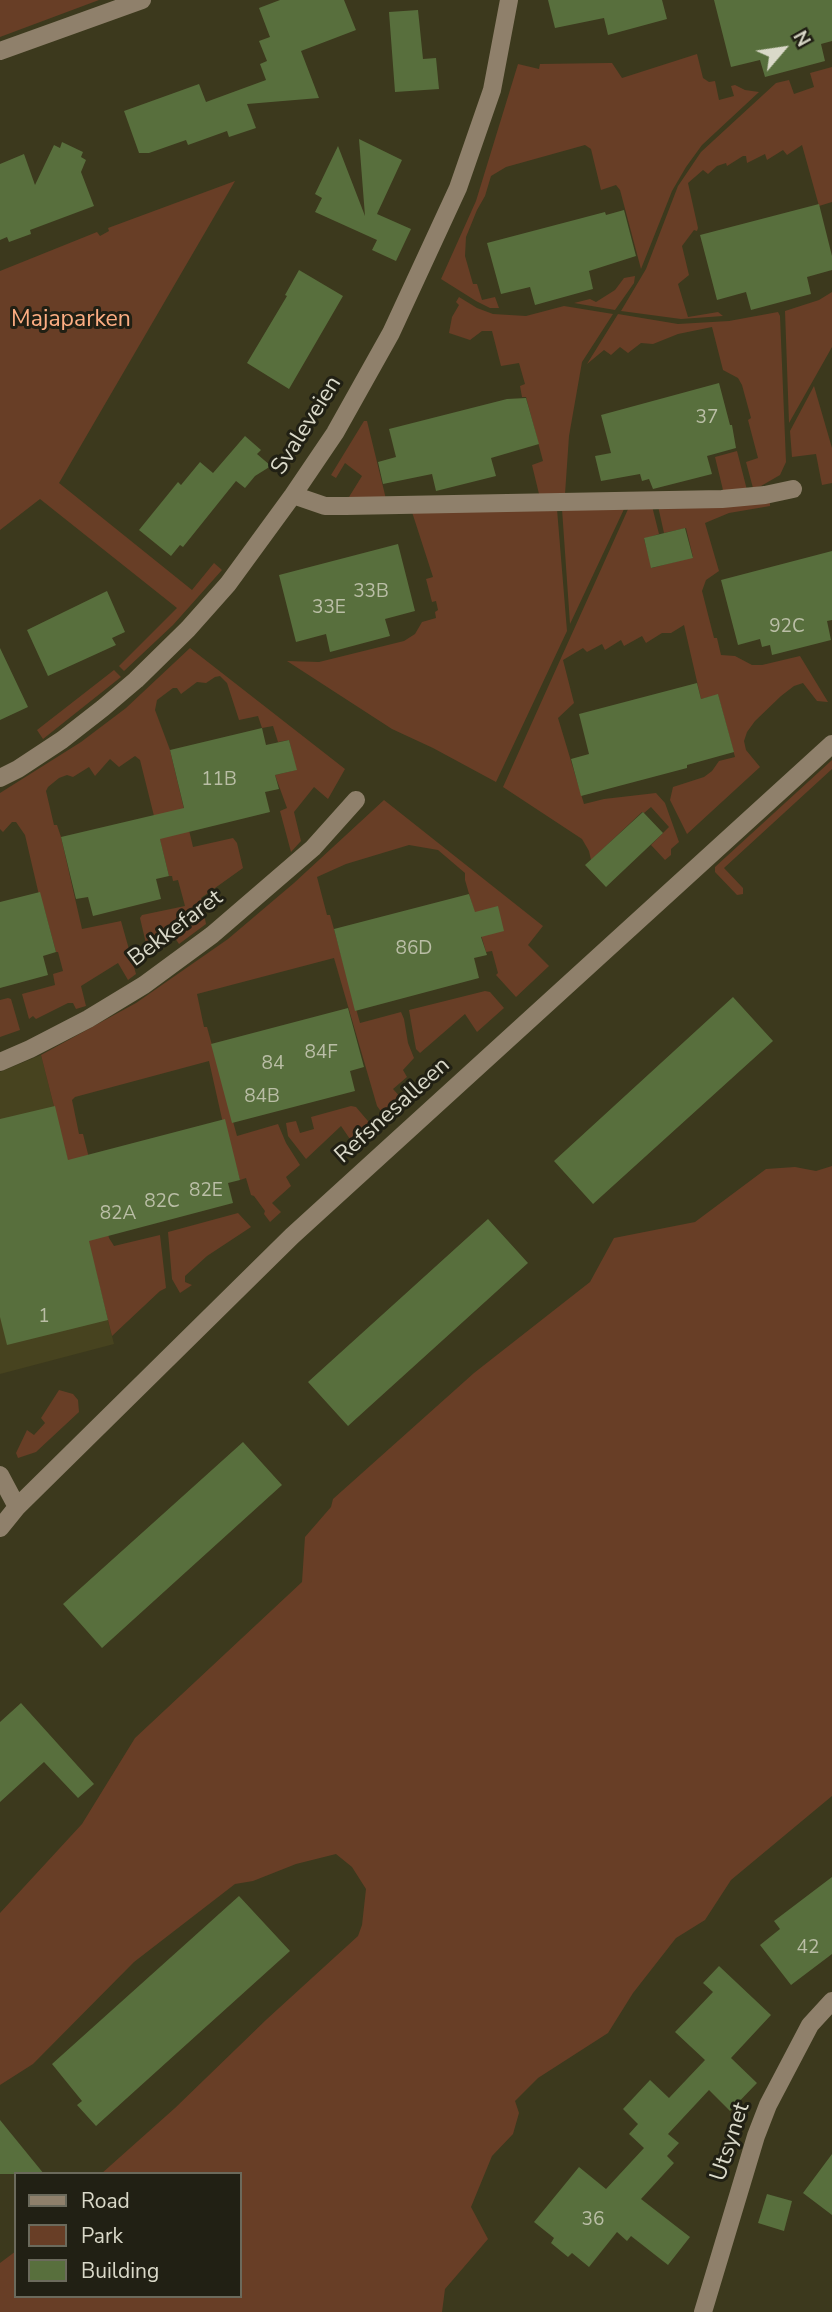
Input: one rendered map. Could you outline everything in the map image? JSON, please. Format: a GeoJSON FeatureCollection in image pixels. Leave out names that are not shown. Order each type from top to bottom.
{"type":"FeatureCollection","features":[{"type":"Feature","properties":{"kind":"street"},"geometry":{"type":"LineString","coordinates":[[0,51],[142,0]]}},
{"type":"Feature","properties":{"kind":"street","name":"Svaleveien"},"geometry":{"type":"LineString","coordinates":[[0,778],[62,740],[119,694],[188,629],[228,584],[335,433],[391,333],[458,188],[492,90],[509,0]]}},
{"type":"Feature","properties":{"kind":"street"},"geometry":{"type":"LineString","coordinates":[[293,495],[325,506],[346,506],[722,499],[793,489]]}},
{"type":"Feature","properties":{"kind":"street","name":"Refsnesalleen"},"geometry":{"type":"LineString","coordinates":[[0,1528],[18,1507],[292,1236],[832,744]]}},
{"type":"Feature","properties":{"kind":"street","name":"Bekkefaret"},"geometry":{"type":"LineString","coordinates":[[0,1062],[88,1019],[144,985],[212,935],[313,848],[356,800]]}},
{"type":"Feature","properties":{"kind":"street"},"geometry":{"type":"LineString","coordinates":[[0,1475],[18,1507]]}},
{"type":"Feature","properties":{"kind":"street","name":"Utsynet"},"geometry":{"type":"LineString","coordinates":[[703,2312],[756,2136],[768,2105],[810,2025],[832,2001]]}},
{"type":"Feature","properties":{"kind":"shaded area"},"geometry":{"type":"Polygon","coordinates":[[[41,1055],[114,1344],[0,1374],[0,1072],[41,1055]]]}},
{"type":"Feature","properties":{"kind":"green space"},"geometry":{"type":"Polygon","coordinates":[[[0,0],[99,0],[0,37],[0,0]]]}},
{"type":"Feature","properties":{"kind":"green space"},"geometry":{"type":"Polygon","coordinates":[[[697,54],[703,78],[709,82],[715,81],[719,100],[734,96],[731,86],[735,85],[759,92],[702,145],[686,167],[672,191],[641,269],[620,190],[616,185],[601,190],[591,149],[585,145],[506,167],[491,176],[466,237],[465,256],[473,284],[477,284],[482,300],[495,297],[499,308],[490,308],[476,301],[441,279],[476,201],[518,64],[539,69],[540,64],[612,63],[622,78],[697,54]]]}},
{"type":"Feature","properties":{"kind":"green space"},"geometry":{"type":"Polygon","coordinates":[[[832,67],[832,202],[819,206],[802,145],[787,155],[783,150],[767,160],[765,154],[747,163],[746,156],[743,156],[727,166],[726,163],[717,166],[708,174],[703,170],[688,183],[698,228],[682,246],[689,275],[678,284],[688,317],[718,312],[723,316],[681,319],[621,311],[646,269],[678,186],[701,152],[776,83],[789,80],[794,94],[814,87],[810,73],[832,67]]]}},
{"type":"Feature","properties":{"kind":"green space","name":"Majaparken"},"geometry":{"type":"Polygon","coordinates":[[[235,181],[59,483],[192,590],[214,563],[222,570],[173,625],[124,671],[119,666],[177,608],[40,499],[0,530],[0,271],[97,232],[100,236],[109,231],[108,228],[235,181]]]}},
{"type":"Feature","properties":{"kind":"green space"},"geometry":{"type":"Polygon","coordinates":[[[635,276],[634,283],[615,310],[574,303],[590,299],[596,302],[615,290],[624,278],[635,276]]]}},
{"type":"Feature","properties":{"kind":"green space"},"geometry":{"type":"Polygon","coordinates":[[[832,292],[832,347],[789,423],[785,311],[819,300],[832,292]]]}},
{"type":"Feature","properties":{"kind":"green space"},"geometry":{"type":"Polygon","coordinates":[[[459,297],[493,314],[526,316],[564,306],[613,314],[582,362],[569,436],[565,494],[539,494],[532,465],[543,461],[526,397],[522,397],[520,386],[525,384],[519,363],[501,366],[492,331],[482,331],[470,340],[449,333],[452,317],[459,305],[456,302],[459,297]]]}},
{"type":"Feature","properties":{"kind":"green space"},"geometry":{"type":"Polygon","coordinates":[[[778,312],[786,462],[780,475],[761,486],[753,488],[746,462],[758,458],[742,385],[738,378],[723,370],[712,327],[678,334],[653,344],[641,343],[628,353],[620,347],[611,355],[604,350],[587,364],[618,314],[678,324],[729,321],[778,312]]]}},
{"type":"Feature","properties":{"kind":"green space"},"geometry":{"type":"Polygon","coordinates":[[[814,386],[832,448],[832,483],[822,485],[816,454],[792,457],[790,431],[814,386]]]}},
{"type":"Feature","properties":{"kind":"green space"},"geometry":{"type":"Polygon","coordinates":[[[364,421],[367,421],[386,499],[349,497],[362,476],[345,463],[336,478],[331,475],[364,421]]]}},
{"type":"Feature","properties":{"kind":"green space"},"geometry":{"type":"Polygon","coordinates":[[[737,451],[747,490],[723,490],[715,457],[737,451]]]}},
{"type":"Feature","properties":{"kind":"green space"},"geometry":{"type":"Polygon","coordinates":[[[770,503],[770,506],[729,513],[705,523],[719,571],[706,580],[702,591],[714,638],[717,638],[721,655],[735,656],[752,665],[800,656],[828,702],[817,701],[803,683],[781,696],[755,721],[744,741],[746,750],[760,767],[687,834],[670,800],[673,787],[704,777],[719,761],[735,757],[718,695],[701,699],[684,625],[671,633],[662,633],[646,643],[642,636],[624,646],[621,640],[605,650],[602,644],[587,652],[583,648],[563,660],[574,703],[558,718],[584,804],[656,793],[665,803],[679,842],[665,860],[651,845],[669,827],[651,807],[642,812],[591,860],[582,839],[503,787],[629,507],[652,506],[659,534],[644,539],[652,568],[693,557],[686,528],[664,533],[658,506],[770,503]]]}},
{"type":"Feature","properties":{"kind":"green space"},"geometry":{"type":"Polygon","coordinates":[[[625,507],[570,624],[562,509],[625,507]]]}},
{"type":"Feature","properties":{"kind":"green space"},"geometry":{"type":"Polygon","coordinates":[[[557,509],[567,631],[496,782],[392,729],[287,661],[319,662],[404,641],[415,634],[422,622],[436,618],[436,601],[432,602],[426,579],[433,577],[412,512],[557,509]]]}},
{"type":"Feature","properties":{"kind":"green space"},"geometry":{"type":"Polygon","coordinates":[[[190,648],[345,769],[328,799],[314,787],[294,812],[301,841],[291,852],[280,811],[287,808],[275,775],[296,770],[289,740],[278,742],[273,726],[262,728],[258,716],[239,720],[227,683],[220,676],[206,683],[197,682],[181,694],[177,688],[173,688],[157,700],[155,710],[170,750],[193,847],[233,838],[237,843],[243,868],[201,898],[206,924],[179,944],[167,926],[152,937],[157,946],[148,952],[140,918],[142,915],[185,906],[178,880],[173,881],[172,876],[169,876],[140,760],[135,756],[119,767],[110,759],[95,776],[89,767],[73,777],[67,775],[59,778],[46,791],[54,825],[57,825],[61,837],[82,929],[121,921],[136,974],[128,980],[118,963],[81,986],[86,1006],[76,1009],[73,1003],[68,1003],[36,1019],[33,1016],[29,1019],[22,994],[55,985],[53,974],[63,971],[42,908],[25,835],[16,822],[12,822],[3,832],[0,829],[0,793],[81,742],[126,708],[190,648]]]}},
{"type":"Feature","properties":{"kind":"green space"},"geometry":{"type":"Polygon","coordinates":[[[114,670],[121,677],[43,739],[37,730],[114,670]]]}},
{"type":"Feature","properties":{"kind":"green space"},"geometry":{"type":"Polygon","coordinates":[[[832,760],[832,769],[724,868],[743,888],[743,894],[737,895],[715,872],[715,867],[832,760]]]}},
{"type":"Feature","properties":{"kind":"green space"},"geometry":{"type":"Polygon","coordinates":[[[384,800],[543,926],[528,945],[549,966],[516,997],[496,975],[498,973],[492,951],[486,952],[465,873],[438,850],[409,845],[346,864],[317,877],[360,1023],[401,1012],[404,1019],[414,1058],[403,1070],[407,1077],[393,1089],[403,1100],[385,1117],[377,1106],[334,958],[197,994],[204,1027],[207,1027],[237,1136],[278,1124],[300,1165],[286,1177],[291,1186],[272,1203],[281,1212],[270,1222],[264,1214],[265,1211],[251,1195],[246,1178],[240,1180],[209,1061],[75,1097],[72,1100],[79,1134],[83,1134],[109,1238],[114,1246],[160,1235],[166,1288],[112,1336],[41,1055],[136,1003],[228,939],[384,800]]]}},
{"type":"Feature","properties":{"kind":"green space"},"geometry":{"type":"Polygon","coordinates":[[[490,992],[504,1008],[477,1032],[465,1014],[420,1053],[416,1049],[409,1010],[490,992]]]}},
{"type":"Feature","properties":{"kind":"green space"},"geometry":{"type":"Polygon","coordinates":[[[11,999],[20,1030],[0,1037],[0,1000],[11,999]]]}},
{"type":"Feature","properties":{"kind":"green space"},"geometry":{"type":"Polygon","coordinates":[[[356,1107],[373,1127],[354,1145],[341,1126],[306,1159],[288,1136],[286,1123],[296,1121],[300,1133],[314,1129],[311,1117],[356,1107]]]}},
{"type":"Feature","properties":{"kind":"green space"},"geometry":{"type":"Polygon","coordinates":[[[832,1166],[832,1796],[731,1880],[705,1920],[676,1938],[633,1993],[608,2033],[538,2078],[515,2101],[519,2113],[513,2134],[492,2156],[471,2207],[488,2239],[445,2289],[442,2312],[0,2312],[0,2263],[14,2252],[14,2298],[242,2298],[242,2172],[103,2172],[358,1936],[366,1889],[352,1867],[336,1854],[296,1864],[253,1881],[235,1884],[134,1962],[33,2064],[0,2085],[0,1913],[82,1824],[135,1738],[302,1582],[305,1537],[331,1507],[333,1499],[474,1373],[590,1282],[614,1238],[695,1222],[766,1169],[795,1167],[816,1171],[832,1166]]]}},
{"type":"Feature","properties":{"kind":"green space"},"geometry":{"type":"Polygon","coordinates":[[[238,1213],[251,1227],[207,1256],[185,1276],[185,1282],[192,1285],[180,1293],[172,1279],[168,1232],[238,1213]]]}},
{"type":"Feature","properties":{"kind":"green space"},"geometry":{"type":"Polygon","coordinates":[[[59,1390],[73,1394],[78,1400],[79,1412],[36,1452],[18,1458],[16,1453],[27,1430],[34,1435],[45,1423],[41,1418],[59,1390]]]}},
{"type":"Feature","properties":{"kind":"building"},"geometry":{"type":"Polygon","coordinates":[[[280,0],[344,0],[356,30],[301,51],[319,98],[247,104],[256,128],[229,137],[227,131],[188,145],[186,140],[149,153],[139,153],[124,111],[199,84],[206,102],[266,80],[260,64],[267,61],[259,41],[270,37],[259,8],[280,0]]]}},
{"type":"Feature","properties":{"kind":"building"},"geometry":{"type":"Polygon","coordinates":[[[548,0],[662,0],[667,19],[608,35],[604,18],[555,28],[548,0]]]}},
{"type":"Feature","properties":{"kind":"building"},"geometry":{"type":"Polygon","coordinates":[[[714,0],[832,0],[832,41],[821,44],[825,61],[765,77],[760,60],[731,67],[714,0]]]}},
{"type":"Feature","properties":{"kind":"building"},"geometry":{"type":"Polygon","coordinates":[[[418,10],[423,59],[436,58],[439,89],[395,92],[389,12],[418,10]]]}},
{"type":"Feature","properties":{"kind":"building"},"geometry":{"type":"Polygon","coordinates":[[[359,139],[402,160],[377,214],[411,229],[396,261],[372,250],[377,240],[315,212],[322,198],[315,194],[338,146],[365,216],[359,139]]]}},
{"type":"Feature","properties":{"kind":"building"},"geometry":{"type":"Polygon","coordinates":[[[62,142],[83,152],[81,157],[86,160],[81,172],[94,206],[30,230],[31,234],[9,242],[7,237],[0,240],[0,164],[24,154],[35,185],[54,145],[60,148],[62,142]]]}},
{"type":"Feature","properties":{"kind":"building"},"geometry":{"type":"Polygon","coordinates":[[[819,204],[832,256],[832,270],[807,277],[811,294],[751,310],[746,292],[717,300],[700,235],[819,204]]]}},
{"type":"Feature","properties":{"kind":"building"},"geometry":{"type":"Polygon","coordinates":[[[624,210],[636,256],[589,271],[593,289],[535,305],[530,287],[501,294],[487,243],[605,212],[606,215],[624,210]]]}},
{"type":"Feature","properties":{"kind":"building"},"geometry":{"type":"Polygon","coordinates":[[[299,270],[343,296],[289,389],[247,363],[287,296],[285,295],[299,270]]]}},
{"type":"Feature","properties":{"kind":"building"},"geometry":{"type":"Polygon","coordinates":[[[719,383],[736,448],[707,456],[712,474],[653,489],[649,479],[642,481],[640,474],[601,481],[595,456],[611,453],[601,415],[719,383]]]}},
{"type":"Feature","properties":{"kind":"building"},"geometry":{"type":"Polygon","coordinates":[[[526,398],[539,444],[491,458],[496,476],[436,491],[432,474],[383,484],[378,462],[396,457],[389,429],[507,399],[526,398]]]}},
{"type":"Feature","properties":{"kind":"building"},"geometry":{"type":"Polygon","coordinates":[[[245,436],[261,450],[257,454],[271,466],[255,476],[245,488],[236,481],[183,547],[180,545],[171,556],[139,530],[178,482],[181,485],[200,462],[213,473],[245,436]]]}},
{"type":"Feature","properties":{"kind":"building"},"geometry":{"type":"Polygon","coordinates":[[[685,528],[693,558],[651,568],[644,538],[685,528]]]}},
{"type":"Feature","properties":{"kind":"building"},"geometry":{"type":"Polygon","coordinates":[[[398,544],[415,611],[385,619],[390,636],[330,652],[326,634],[296,642],[279,575],[398,544]]]}},
{"type":"Feature","properties":{"kind":"building"},"geometry":{"type":"Polygon","coordinates":[[[832,551],[832,620],[827,621],[831,640],[772,655],[770,645],[762,647],[760,639],[738,645],[721,580],[832,551]]]}},
{"type":"Feature","properties":{"kind":"building"},"geometry":{"type":"Polygon","coordinates":[[[107,591],[125,632],[112,638],[116,645],[48,676],[27,630],[107,591]]]}},
{"type":"Feature","properties":{"kind":"building"},"geometry":{"type":"Polygon","coordinates":[[[0,648],[28,707],[0,720],[0,648]]]}},
{"type":"Feature","properties":{"kind":"building"},"geometry":{"type":"Polygon","coordinates":[[[697,683],[701,699],[718,694],[734,752],[687,765],[687,768],[581,796],[571,759],[589,754],[579,714],[697,683]]]}},
{"type":"Feature","properties":{"kind":"building"},"geometry":{"type":"Polygon","coordinates":[[[262,728],[266,745],[289,740],[297,770],[275,775],[279,789],[265,792],[270,812],[160,839],[169,876],[156,879],[161,899],[93,916],[88,897],[76,899],[61,837],[184,808],[170,750],[262,728]]]}},
{"type":"Feature","properties":{"kind":"building"},"geometry":{"type":"Polygon","coordinates":[[[643,812],[663,833],[606,887],[585,865],[643,812]]]}},
{"type":"Feature","properties":{"kind":"building"},"geometry":{"type":"Polygon","coordinates":[[[40,892],[56,952],[43,956],[48,975],[0,988],[0,902],[40,892]]]}},
{"type":"Feature","properties":{"kind":"building"},"geometry":{"type":"Polygon","coordinates":[[[469,894],[475,912],[498,906],[504,931],[481,937],[487,955],[474,958],[479,978],[355,1011],[334,929],[469,894]]]}},
{"type":"Feature","properties":{"kind":"building"},"geometry":{"type":"Polygon","coordinates":[[[733,997],[773,1041],[593,1204],[554,1161],[733,997]]]}},
{"type":"Feature","properties":{"kind":"building"},"geometry":{"type":"Polygon","coordinates":[[[348,1008],[364,1067],[350,1071],[355,1091],[232,1123],[211,1044],[348,1008]]]}},
{"type":"Feature","properties":{"kind":"building"},"geometry":{"type":"Polygon","coordinates":[[[55,1106],[68,1160],[225,1119],[240,1180],[228,1183],[233,1203],[89,1241],[108,1320],[7,1345],[0,1317],[0,1119],[55,1106]]]}},
{"type":"Feature","properties":{"kind":"building"},"geometry":{"type":"Polygon","coordinates":[[[488,1219],[528,1263],[348,1426],[308,1382],[488,1219]]]}},
{"type":"Feature","properties":{"kind":"building"},"geometry":{"type":"Polygon","coordinates":[[[243,1442],[282,1485],[102,1648],[63,1604],[243,1442]]]}},
{"type":"Feature","properties":{"kind":"building"},"geometry":{"type":"Polygon","coordinates":[[[21,1703],[94,1784],[78,1798],[44,1762],[0,1802],[0,1722],[21,1703]]]}},
{"type":"Feature","properties":{"kind":"building"},"geometry":{"type":"Polygon","coordinates":[[[832,1877],[832,1954],[791,1985],[760,1945],[780,1929],[774,1921],[832,1877]]]}},
{"type":"Feature","properties":{"kind":"building"},"geometry":{"type":"Polygon","coordinates":[[[239,1896],[290,1951],[96,2126],[77,2105],[82,2101],[52,2064],[239,1896]]]}},
{"type":"Feature","properties":{"kind":"building"},"geometry":{"type":"Polygon","coordinates":[[[719,1966],[771,2015],[731,2058],[757,2083],[730,2111],[709,2090],[668,2134],[679,2143],[667,2156],[674,2163],[641,2199],[690,2237],[668,2265],[631,2236],[627,2241],[617,2232],[589,2267],[572,2253],[568,2257],[551,2243],[554,2238],[534,2222],[579,2167],[606,2189],[644,2148],[629,2134],[638,2124],[623,2109],[650,2080],[669,2098],[705,2060],[675,2032],[713,1992],[703,1983],[719,1966]]]}},
{"type":"Feature","properties":{"kind":"building"},"geometry":{"type":"Polygon","coordinates":[[[0,2120],[42,2172],[0,2174],[0,2120]]]}},
{"type":"Feature","properties":{"kind":"building"},"geometry":{"type":"Polygon","coordinates":[[[832,2154],[832,2215],[803,2193],[832,2154]]]}},
{"type":"Feature","properties":{"kind":"building"},"geometry":{"type":"Polygon","coordinates":[[[767,2194],[792,2201],[784,2231],[758,2223],[767,2194]]]}}]}
